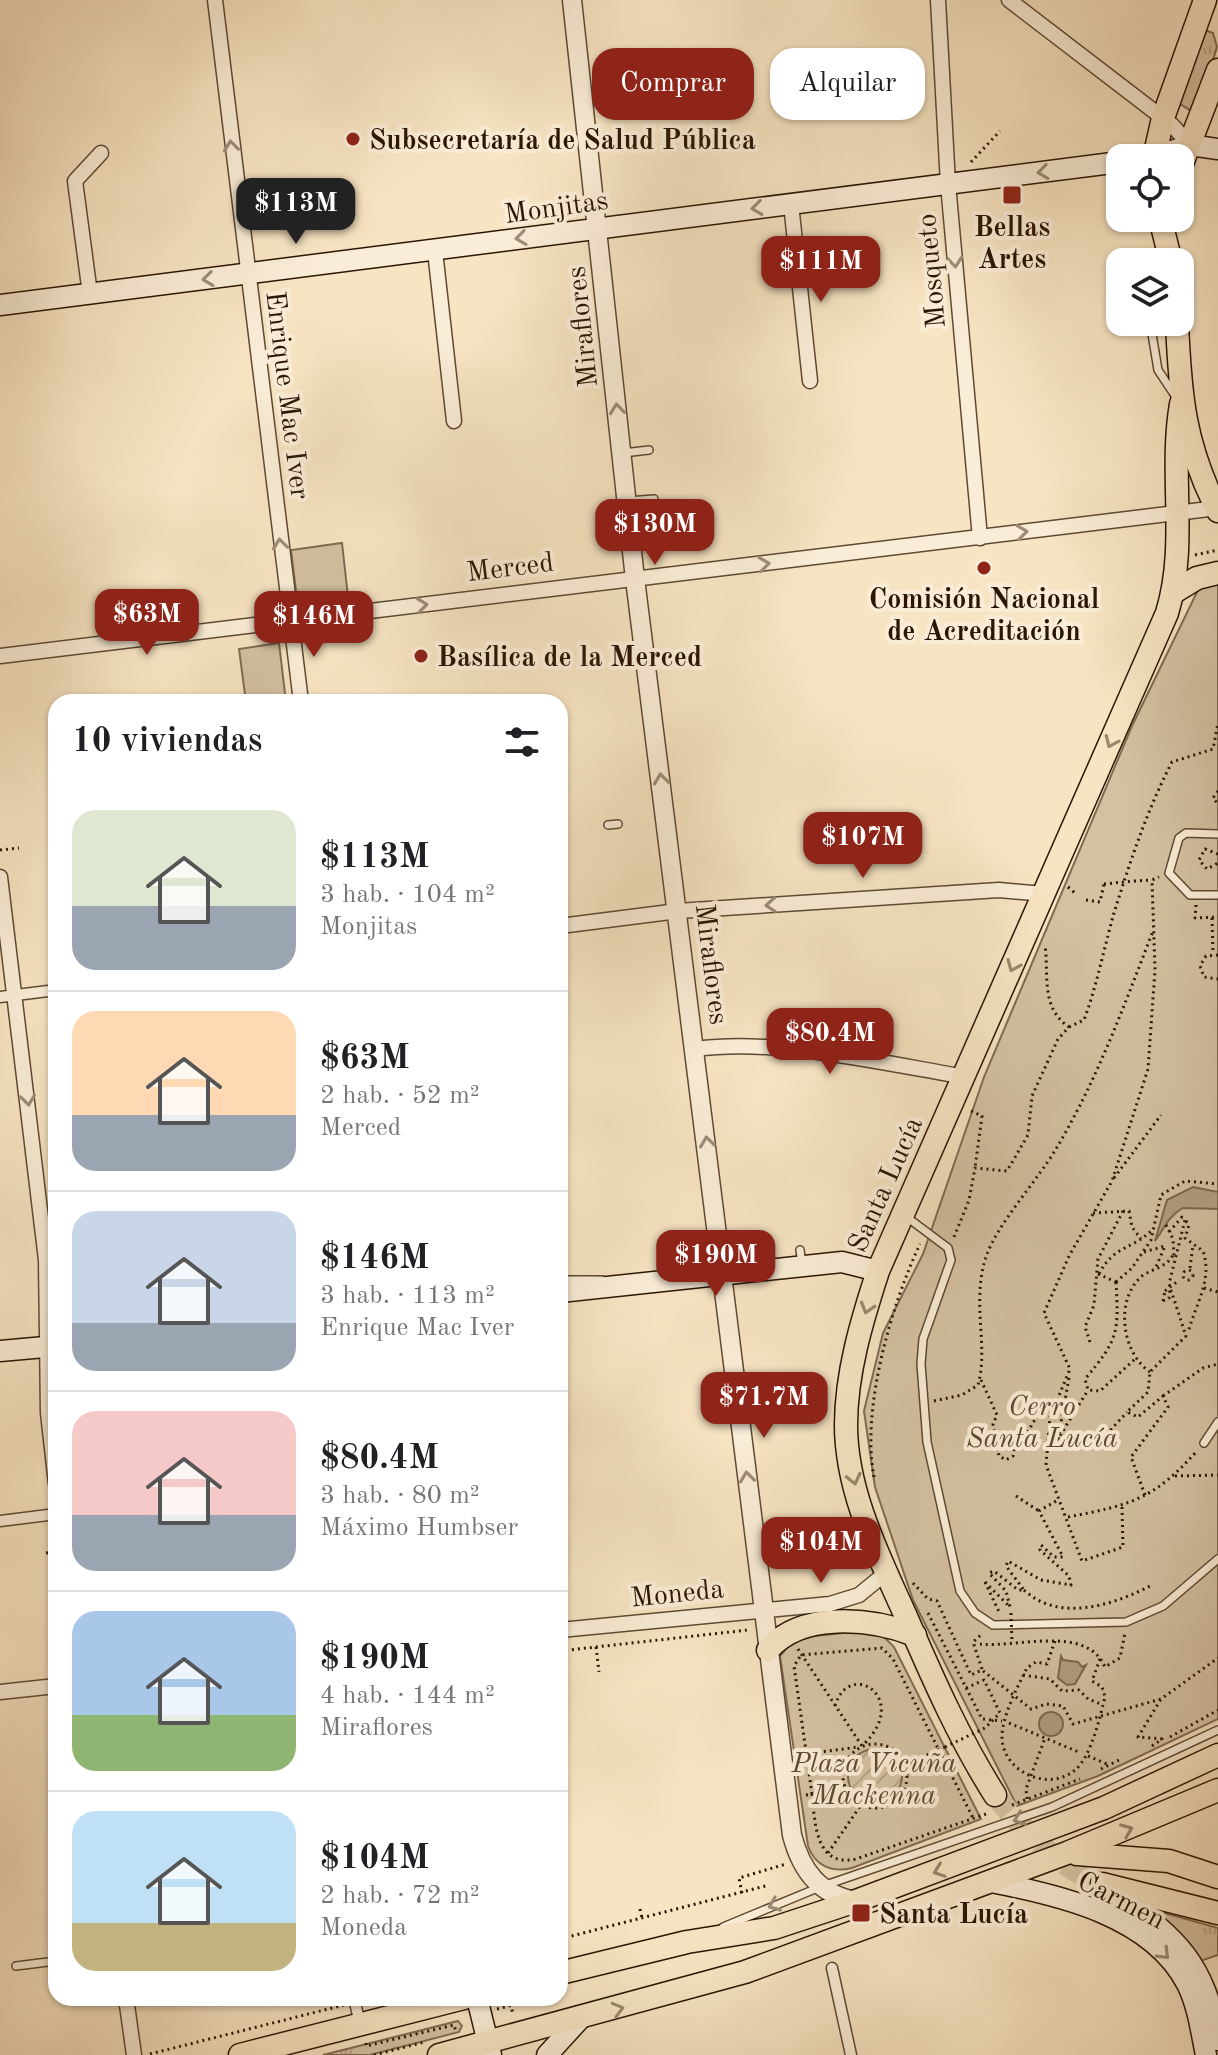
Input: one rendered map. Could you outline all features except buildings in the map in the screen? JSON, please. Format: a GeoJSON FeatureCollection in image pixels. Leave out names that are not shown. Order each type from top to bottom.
{"type":"FeatureCollection","features":[{"type":"Feature","properties":{"kind":"main road"},"geometry":{"type":"LineString","coordinates":[[1156,144],[1206,3]]}},
{"type":"Feature","properties":{"kind":"main road"},"geometry":{"type":"LineString","coordinates":[[1190,144],[1218,70]]}},
{"type":"Feature","properties":{"kind":"main road"},"geometry":{"type":"LineString","coordinates":[[1194,146],[1218,149]]}},
{"type":"Feature","properties":{"kind":"main road","name":"Monjitas"},"geometry":{"type":"LineString","coordinates":[[0,305],[1106,164]]}},
{"type":"Feature","properties":{"kind":"main road"},"geometry":{"type":"LineString","coordinates":[[1178,336],[1181,404],[1200,475],[1218,509]]}},
{"type":"Feature","properties":{"kind":"main road","name":"Santa Lucía"},"geometry":{"type":"LineString","coordinates":[[998,1804],[947,1709],[857,1495],[846,1428],[856,1346],[878,1271],[1159,635],[1174,592],[1179,558],[1174,453],[1181,404]]}},
{"type":"Feature","properties":{"kind":"main road"},"geometry":{"type":"LineString","coordinates":[[1174,592],[1197,578],[1218,573]]}},
{"type":"Feature","properties":{"kind":"main road"},"geometry":{"type":"LineString","coordinates":[[568,1291],[724,1275],[801,1258],[842,1262],[878,1271]]}},
{"type":"Feature","properties":{"kind":"main road"},"geometry":{"type":"LineString","coordinates":[[0,1351],[48,1346]]}},
{"type":"Feature","properties":{"kind":"main road"},"geometry":{"type":"LineString","coordinates":[[771,1630],[866,1623],[915,1635]]}},
{"type":"Feature","properties":{"kind":"main road"},"geometry":{"type":"LineString","coordinates":[[568,1971],[687,1942],[774,1928],[856,1901],[1104,1808],[1218,1755]]}},
{"type":"Feature","properties":{"kind":"main road"},"geometry":{"type":"LineString","coordinates":[[450,2052],[489,2048],[745,1972],[1067,1853],[1218,1790]]}},
{"type":"Feature","properties":{"kind":"main road"},"geometry":{"type":"LineString","coordinates":[[1067,1853],[1169,1861],[1218,1877]]}},
{"type":"Feature","properties":{"kind":"main road","name":"Carmen"},"geometry":{"type":"LineString","coordinates":[[991,1882],[1080,1905],[1150,1941],[1170,1960],[1186,1982],[1196,2007],[1206,2055]]}},
{"type":"Feature","properties":{"kind":"main road"},"geometry":{"type":"LineString","coordinates":[[1103,1884],[1218,1913]]}},
{"type":"Feature","properties":{"kind":"main road","name":"Carmen"},"geometry":{"type":"LineString","coordinates":[[1103,1884],[1167,1933],[1192,1961],[1211,2004],[1218,2040]]}},
{"type":"Feature","properties":{"kind":"main road"},"geometry":{"type":"LineString","coordinates":[[240,2055],[357,2008],[378,2006]]}},
{"type":"Feature","properties":{"kind":"main road"},"geometry":{"type":"LineString","coordinates":[[479,2006],[489,2048]]}},
{"type":"Feature","properties":{"kind":"main road"},"geometry":{"type":"LineString","coordinates":[[547,2055],[579,2020]]}},
{"type":"Feature","properties":{"kind":"street","name":"Enrique Mac Iver"},"geometry":{"type":"LineString","coordinates":[[215,0],[246,275],[300,694]]}},
{"type":"Feature","properties":{"kind":"street","name":"Miraflores"},"geometry":{"type":"LineString","coordinates":[[572,0],[659,819],[678,911],[696,1049],[720,1188],[724,1275],[771,1630],[787,1798],[799,1858],[820,1887]]}},
{"type":"Feature","properties":{"kind":"street","name":"Mosqueto"},"geometry":{"type":"LineString","coordinates":[[938,0],[948,184],[980,538]]}},
{"type":"Feature","properties":{"kind":"street"},"geometry":{"type":"LineString","coordinates":[[1009,0],[1163,118],[1189,144]]}},
{"type":"Feature","properties":{"kind":"street"},"geometry":{"type":"LineString","coordinates":[[90,294],[75,181],[101,153]]}},
{"type":"Feature","properties":{"kind":"street"},"geometry":{"type":"LineString","coordinates":[[791,204],[810,381]]}},
{"type":"Feature","properties":{"kind":"street"},"geometry":{"type":"LineString","coordinates":[[435,251],[454,421]]}},
{"type":"Feature","properties":{"kind":"street","name":"Merced"},"geometry":{"type":"LineString","coordinates":[[0,656],[1218,509]]}},
{"type":"Feature","properties":{"kind":"street"},"geometry":{"type":"LineString","coordinates":[[0,877],[43,1235],[48,1304]]}},
{"type":"Feature","properties":{"kind":"street"},"geometry":{"type":"LineString","coordinates":[[568,925],[678,911],[1011,889],[1044,894]]}},
{"type":"Feature","properties":{"kind":"street"},"geometry":{"type":"LineString","coordinates":[[0,997],[48,991]]}},
{"type":"Feature","properties":{"kind":"street"},"geometry":{"type":"LineString","coordinates":[[696,1049],[733,1046],[781,1049],[965,1077]]}},
{"type":"Feature","properties":{"kind":"street"},"geometry":{"type":"LineString","coordinates":[[0,1521],[48,1515]]}},
{"type":"Feature","properties":{"kind":"street","name":"Moneda"},"geometry":{"type":"LineString","coordinates":[[568,1630],[771,1630],[867,1590],[887,1572]]}},
{"type":"Feature","properties":{"kind":"street"},"geometry":{"type":"LineString","coordinates":[[0,1692],[48,1687]]}},
{"type":"Feature","properties":{"kind":"street"},"geometry":{"type":"LineString","coordinates":[[820,1887],[856,1901]]}},
{"type":"Feature","properties":{"kind":"street"},"geometry":{"type":"LineString","coordinates":[[832,1968],[851,2055]]}},
{"type":"Feature","properties":{"kind":"street"},"geometry":{"type":"LineString","coordinates":[[127,2006],[134,2055]]}},
{"type":"Feature","properties":{"kind":"lane"},"geometry":{"type":"LineString","coordinates":[[1152,336],[1158,370],[1181,404]]}},
{"type":"Feature","properties":{"kind":"lane"},"geometry":{"type":"LineString","coordinates":[[622,453],[649,450]]}},
{"type":"Feature","properties":{"kind":"lane"},"geometry":{"type":"LineString","coordinates":[[625,512],[654,499]]}},
{"type":"Feature","properties":{"kind":"lane"},"geometry":{"type":"LineString","coordinates":[[1128,688],[1152,632],[1159,635]]}},
{"type":"Feature","properties":{"kind":"lane"},"geometry":{"type":"LineString","coordinates":[[608,825],[618,824]]}},
{"type":"Feature","properties":{"kind":"lane"},"geometry":{"type":"LineString","coordinates":[[1218,834],[1186,833],[1179,838],[1169,873],[1190,895],[1218,895]]}},
{"type":"Feature","properties":{"kind":"lane"},"geometry":{"type":"LineString","coordinates":[[904,1215],[948,1248],[950,1270],[923,1339],[924,1403],[927,1442],[953,1567],[960,1591],[975,1613],[993,1625],[1126,1622],[1163,1606],[1218,1559]]}},
{"type":"Feature","properties":{"kind":"lane"},"geometry":{"type":"LineString","coordinates":[[568,1280],[598,1279],[618,1286]]}},
{"type":"Feature","properties":{"kind":"lane"},"geometry":{"type":"LineString","coordinates":[[1204,1443],[1218,1422]]}},
{"type":"Feature","properties":{"kind":"lane"},"geometry":{"type":"LineString","coordinates":[[687,1942],[820,1887],[1052,1807],[1218,1730]]}},
{"type":"Feature","properties":{"kind":"lane"},"geometry":{"type":"LineString","coordinates":[[16,1966],[48,1962]]}},
{"type":"Feature","properties":{"kind":"path"},"geometry":{"type":"LineString","coordinates":[[988,143],[1000,131]]}},
{"type":"Feature","properties":{"kind":"path"},"geometry":{"type":"LineString","coordinates":[[975,1168],[1007,1171],[1028,1135],[1037,1084],[1058,1039],[1069,1027],[1084,1020],[1114,912],[1154,796],[1172,762],[1213,749],[1218,723]]}},
{"type":"Feature","properties":{"kind":"path"},"geometry":{"type":"LineString","coordinates":[[1218,791],[1213,798],[1218,804]]}},
{"type":"Feature","properties":{"kind":"path"},"geometry":{"type":"LineString","coordinates":[[0,850],[19,848]]}},
{"type":"Feature","properties":{"kind":"path"},"geometry":{"type":"LineString","coordinates":[[1218,853],[1205,849],[1199,860],[1207,869],[1218,863]]}},
{"type":"Feature","properties":{"kind":"path"},"geometry":{"type":"LineString","coordinates":[[1086,900],[1100,902],[1104,884],[1152,880],[1169,873]]}},
{"type":"Feature","properties":{"kind":"path"},"geometry":{"type":"LineString","coordinates":[[1112,1181],[1148,1069],[1155,970],[1152,880]]}},
{"type":"Feature","properties":{"kind":"path"},"geometry":{"type":"LineString","coordinates":[[1199,917],[1215,917],[1216,954],[1202,960],[1201,972],[1210,980],[1218,979]]}},
{"type":"Feature","properties":{"kind":"path"},"geometry":{"type":"LineString","coordinates":[[924,1403],[969,1392],[978,1385],[978,1298],[987,1253],[1056,1149],[1111,1043],[1154,928]]}},
{"type":"Feature","properties":{"kind":"path"},"geometry":{"type":"LineString","coordinates":[[1045,943],[1044,982],[1059,1021],[1069,1027]]}},
{"type":"Feature","properties":{"kind":"path"},"geometry":{"type":"LineString","coordinates":[[948,1248],[969,1200],[982,1116],[953,1103]]}},
{"type":"Feature","properties":{"kind":"path"},"geometry":{"type":"LineString","coordinates":[[1161,1115],[1112,1181],[1093,1213],[1044,1313],[1070,1369],[1058,1439],[1088,1390],[1085,1379],[1111,1349],[1116,1336],[1116,1282],[1144,1252],[1161,1195],[1185,1181],[1218,1184]]}},
{"type":"Feature","properties":{"kind":"path"},"geometry":{"type":"LineString","coordinates":[[1093,1213],[1123,1211],[1133,1215],[1132,1227],[1142,1240]]}},
{"type":"Feature","properties":{"kind":"path"},"geometry":{"type":"LineString","coordinates":[[1090,1342],[1085,1327],[1094,1305],[1096,1271],[1102,1247],[1123,1211]]}},
{"type":"Feature","properties":{"kind":"path"},"geometry":{"type":"LineString","coordinates":[[1155,1212],[1159,1216]]}},
{"type":"Feature","properties":{"kind":"path"},"geometry":{"type":"LineString","coordinates":[[1093,1442],[1098,1444],[1148,1392],[1150,1372],[1186,1336],[1202,1296],[1205,1255],[1185,1238],[1189,1225],[1182,1217],[1169,1232]]}},
{"type":"Feature","properties":{"kind":"path"},"geometry":{"type":"LineString","coordinates":[[1185,1220],[1168,1290],[1186,1336]]}},
{"type":"Feature","properties":{"kind":"path"},"geometry":{"type":"LineString","coordinates":[[1166,1225],[1175,1257]]}},
{"type":"Feature","properties":{"kind":"path"},"geometry":{"type":"LineString","coordinates":[[1098,1274],[1120,1246],[1142,1240],[1152,1230]]}},
{"type":"Feature","properties":{"kind":"path"},"geometry":{"type":"LineString","coordinates":[[875,1482],[870,1435],[872,1408],[899,1300],[926,1232]]}},
{"type":"Feature","properties":{"kind":"path"},"geometry":{"type":"LineString","coordinates":[[1190,1268],[1193,1245]]}},
{"type":"Feature","properties":{"kind":"path"},"geometry":{"type":"LineString","coordinates":[[1144,1252],[1165,1246],[1155,1269]]}},
{"type":"Feature","properties":{"kind":"path"},"geometry":{"type":"LineString","coordinates":[[1150,1372],[1135,1359],[1125,1331],[1129,1297],[1135,1284],[1175,1257]]}},
{"type":"Feature","properties":{"kind":"path"},"geometry":{"type":"LineString","coordinates":[[1098,1274],[1116,1282]]}},
{"type":"Feature","properties":{"kind":"path"},"geometry":{"type":"LineString","coordinates":[[1168,1290],[1183,1278]]}},
{"type":"Feature","properties":{"kind":"path"},"geometry":{"type":"LineString","coordinates":[[1204,1288],[1218,1292]]}},
{"type":"Feature","properties":{"kind":"path"},"geometry":{"type":"LineString","coordinates":[[1088,1390],[1100,1391],[1135,1359]]}},
{"type":"Feature","properties":{"kind":"path"},"geometry":{"type":"LineString","coordinates":[[1127,1412],[1138,1417],[1203,1368],[1218,1364]]}},
{"type":"Feature","properties":{"kind":"path"},"geometry":{"type":"LineString","coordinates":[[1070,1369],[1048,1425],[1046,1465],[1082,1561],[1123,1547],[1122,1507]]}},
{"type":"Feature","properties":{"kind":"path"},"geometry":{"type":"LineString","coordinates":[[980,1377],[997,1415],[993,1424],[999,1456],[1006,1460],[1013,1456],[1015,1445],[1027,1433],[1040,1411]]}},
{"type":"Feature","properties":{"kind":"path"},"geometry":{"type":"LineString","coordinates":[[1145,1495],[1131,1457],[1168,1407],[1163,1396]]}},
{"type":"Feature","properties":{"kind":"path"},"geometry":{"type":"LineString","coordinates":[[1067,1518],[1122,1507],[1169,1483],[1204,1443]]}},
{"type":"Feature","properties":{"kind":"path"},"geometry":{"type":"LineString","coordinates":[[1175,1476],[1218,1475]]}},
{"type":"Feature","properties":{"kind":"path"},"geometry":{"type":"LineString","coordinates":[[1016,1496],[1039,1511],[1063,1557],[1054,1557],[1041,1545],[1040,1550],[1072,1582],[1067,1586],[1041,1580],[1008,1561],[1006,1566],[1034,1599],[1053,1607],[1076,1608],[1125,1599],[1152,1585]]}},
{"type":"Feature","properties":{"kind":"path"},"geometry":{"type":"LineString","coordinates":[[1039,1511],[1060,1499]]}},
{"type":"Feature","properties":{"kind":"path"},"geometry":{"type":"LineString","coordinates":[[1012,1643],[1011,1613],[1006,1591],[992,1578],[990,1570],[1018,1590],[1024,1590]]}},
{"type":"Feature","properties":{"kind":"path"},"geometry":{"type":"LineString","coordinates":[[982,1670],[971,1675],[937,1601],[928,1599],[912,1582],[982,1719],[997,1718],[1002,1721]]}},
{"type":"Feature","properties":{"kind":"path"},"geometry":{"type":"LineString","coordinates":[[1001,1616],[985,1582],[1010,1607]]}},
{"type":"Feature","properties":{"kind":"path"},"geometry":{"type":"LineString","coordinates":[[980,1644],[1073,1641],[1101,1656],[1105,1667],[1120,1658],[1126,1622]]}},
{"type":"Feature","properties":{"kind":"path"},"geometry":{"type":"LineString","coordinates":[[568,1650],[771,1630],[801,1655],[862,1746]]}},
{"type":"Feature","properties":{"kind":"path"},"geometry":{"type":"LineString","coordinates":[[1055,1641],[1047,1664],[1031,1664],[1023,1675],[1002,1741],[1008,1759],[1031,1776],[1050,1780],[1076,1770],[1103,1705],[1104,1691],[1092,1681],[1101,1656]]}},
{"type":"Feature","properties":{"kind":"path"},"geometry":{"type":"LineString","coordinates":[[973,1642],[982,1670],[1031,1709],[1058,1704],[1068,1711],[1073,1724],[1161,1699],[1218,1658]]}},
{"type":"Feature","properties":{"kind":"path"},"geometry":{"type":"LineString","coordinates":[[596,1647],[599,1672]]}},
{"type":"Feature","properties":{"kind":"path"},"geometry":{"type":"LineString","coordinates":[[801,1655],[876,1648],[887,1651],[973,1818]]}},
{"type":"Feature","properties":{"kind":"path"},"geometry":{"type":"LineString","coordinates":[[801,1655],[794,1666],[818,1841],[828,1853],[843,1860],[856,1859],[973,1818],[998,1804],[1027,1799],[1082,1778]]}},
{"type":"Feature","properties":{"kind":"path"},"geometry":{"type":"LineString","coordinates":[[1023,1675],[1050,1679],[1062,1691],[1079,1690],[1088,1699],[1103,1705]]}},
{"type":"Feature","properties":{"kind":"path"},"geometry":{"type":"LineString","coordinates":[[905,1765],[985,1728],[997,1718],[1000,1713],[984,1680],[966,1688]]}},
{"type":"Feature","properties":{"kind":"path"},"geometry":{"type":"LineString","coordinates":[[806,1754],[862,1746],[884,1745],[893,1749],[905,1765],[906,1785],[895,1802],[875,1809],[861,1805],[849,1795],[842,1777],[848,1758],[862,1746],[880,1720],[883,1701],[868,1686],[854,1685],[841,1692],[835,1706]]}},
{"type":"Feature","properties":{"kind":"path"},"geometry":{"type":"LineString","coordinates":[[1058,1704],[1062,1691]]}},
{"type":"Feature","properties":{"kind":"path"},"geometry":{"type":"LineString","coordinates":[[1161,1699],[1138,1737],[1162,1739],[1148,1749],[1218,1710]]}},
{"type":"Feature","properties":{"kind":"path"},"geometry":{"type":"LineString","coordinates":[[1009,1723],[1081,1753]]}},
{"type":"Feature","properties":{"kind":"path"},"geometry":{"type":"LineString","coordinates":[[1027,1799],[1026,1789],[1045,1738]]}},
{"type":"Feature","properties":{"kind":"path"},"geometry":{"type":"LineString","coordinates":[[1088,1756],[1108,1765]]}},
{"type":"Feature","properties":{"kind":"path"},"geometry":{"type":"LineString","coordinates":[[1095,1773],[1121,1760]]}},
{"type":"Feature","properties":{"kind":"path"},"geometry":{"type":"LineString","coordinates":[[787,1798],[812,1794]]}},
{"type":"Feature","properties":{"kind":"path"},"geometry":{"type":"LineString","coordinates":[[828,1853],[861,1805]]}},
{"type":"Feature","properties":{"kind":"path"},"geometry":{"type":"LineString","coordinates":[[742,1893],[739,1878],[788,1864],[786,1855]]}},
{"type":"Feature","properties":{"kind":"path"},"geometry":{"type":"LineString","coordinates":[[568,1937],[769,1885]]}},
{"type":"Feature","properties":{"kind":"path"},"geometry":{"type":"LineString","coordinates":[[640,1909],[642,1918]]}},
{"type":"Feature","properties":{"kind":"path"},"geometry":{"type":"LineString","coordinates":[[147,2055],[357,2008],[366,2046],[454,2025],[450,2052]]}},
{"type":"Feature","properties":{"kind":"green space"},"geometry":{"type":"Polygon","coordinates":[[[1205,30],[1213,33],[1217,47],[1197,110],[1193,112],[1177,102],[1205,30]]]}},
{"type":"Feature","properties":{"kind":"green space"},"geometry":{"type":"Polygon","coordinates":[[[342,543],[348,597],[301,603],[297,599],[291,550],[342,543]]]}},
{"type":"Feature","properties":{"kind":"green space","name":"Cerro Santa Lucía"},"geometry":{"type":"Polygon","coordinates":[[[1218,577],[1218,1719],[1098,1776],[1017,1806],[913,1600],[875,1487],[864,1411],[883,1333],[923,1254],[984,1077],[1132,726],[1198,590],[1218,577]]]}},
{"type":"Feature","properties":{"kind":"green space"},"geometry":{"type":"Polygon","coordinates":[[[279,643],[285,694],[245,694],[239,649],[279,643]]]}},
{"type":"Feature","properties":{"kind":"green space","name":"Plaza Vicuña Mackenna"},"geometry":{"type":"Polygon","coordinates":[[[862,1631],[882,1635],[894,1647],[981,1819],[852,1868],[831,1869],[815,1859],[808,1846],[780,1656],[795,1638],[862,1631]]]}},
{"type":"Feature","properties":{"kind":"green space"},"geometry":{"type":"Polygon","coordinates":[[[875,1749],[894,1757],[902,1776],[894,1795],[875,1803],[856,1795],[848,1776],[856,1757],[875,1749]]]}},
{"type":"Feature","properties":{"kind":"green space"},"geometry":{"type":"Polygon","coordinates":[[[1150,1909],[1218,1928],[1218,1955],[1200,1961],[1150,1909]]]}},
{"type":"Feature","properties":{"kind":"green space"},"geometry":{"type":"Polygon","coordinates":[[[458,2021],[462,2026],[459,2032],[370,2055],[323,2055],[458,2021]]]}},
{"type":"Feature","properties":{"kind":"shaded area"},"geometry":{"type":"Polygon","coordinates":[[[1193,1187],[1218,1192],[1218,1209],[1183,1208],[1170,1219],[1155,1241],[1167,1200],[1193,1187]]]}},
{"type":"Feature","properties":{"kind":"shaded area"},"geometry":{"type":"Polygon","coordinates":[[[1061,1656],[1063,1660],[1078,1662],[1082,1667],[1086,1665],[1075,1684],[1067,1685],[1058,1678],[1061,1656]]]}},
{"type":"Feature","properties":{"kind":"shaded area"},"geometry":{"type":"Polygon","coordinates":[[[1051,1712],[1060,1715],[1063,1724],[1060,1733],[1051,1736],[1042,1733],[1039,1724],[1042,1715],[1051,1712]]]}},
{"type":"Feature","properties":{"kind":"tunnel"},"geometry":{"type":"LineString","coordinates":[[995,1795],[1042,1847],[1102,1884]]}},
{"type":"Feature","properties":{"kind":"place","name":"Subsecretaría de Salud Pública"},"geometry":{"type":"Point","coordinates":[353,139]}},
{"type":"Feature","properties":{"kind":"place","name":"Bellas Artes"},"geometry":{"type":"Point","coordinates":[1012,195]}},
{"type":"Feature","properties":{"kind":"place","name":"Comisión Nacional de Acreditación"},"geometry":{"type":"Point","coordinates":[984,568]}},
{"type":"Feature","properties":{"kind":"place","name":"Basílica de la Merced"},"geometry":{"type":"Point","coordinates":[421,656]}},
{"type":"Feature","properties":{"kind":"place","name":"Santa Lucía"},"geometry":{"type":"Point","coordinates":[861,1913]}}]}
